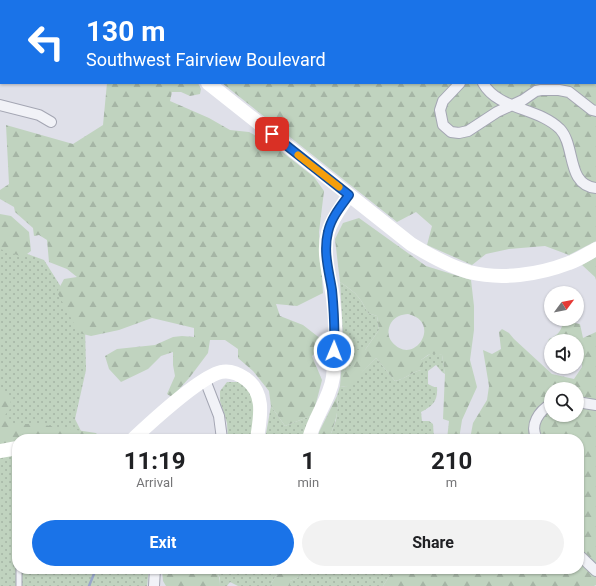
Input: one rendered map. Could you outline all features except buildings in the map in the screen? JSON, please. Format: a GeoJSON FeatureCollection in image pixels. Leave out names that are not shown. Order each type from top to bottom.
{"type":"FeatureCollection","features":[{"type":"Feature","properties":{"kind":"street"},"geometry":{"type":"LineString","coordinates":[[209,84],[411,244],[453,267],[478,274],[504,276],[538,272],[569,263],[596,250]]}},
{"type":"Feature","properties":{"kind":"street"},"geometry":{"type":"LineString","coordinates":[[459,84],[443,101],[440,110],[443,125],[452,132],[459,133],[468,131],[512,104],[523,100],[536,91],[541,90],[559,90],[573,94],[592,110],[596,111]]}},
{"type":"Feature","properties":{"kind":"street"},"geometry":{"type":"LineString","coordinates":[[484,84],[493,95],[500,100],[539,114],[560,129],[567,139],[575,172],[585,184],[596,188]]}},
{"type":"Feature","properties":{"kind":"street"},"geometry":{"type":"LineString","coordinates":[[0,105],[39,115],[51,122]]}},
{"type":"Feature","properties":{"kind":"street"},"geometry":{"type":"LineString","coordinates":[[311,434],[326,400],[333,377],[335,317],[327,264],[326,249],[328,231],[349,195]]}},
{"type":"Feature","properties":{"kind":"street"},"geometry":{"type":"LineString","coordinates":[[139,434],[183,396],[213,374],[227,372],[239,374],[251,383],[258,394],[260,405],[257,434]]}},
{"type":"Feature","properties":{"kind":"street"},"geometry":{"type":"LineString","coordinates":[[205,380],[219,416],[221,434]]}},
{"type":"Feature","properties":{"kind":"street"},"geometry":{"type":"LineString","coordinates":[[584,403],[596,405]]}},
{"type":"Feature","properties":{"kind":"street"},"geometry":{"type":"LineString","coordinates":[[534,434],[535,421],[544,409]]}},
{"type":"Feature","properties":{"kind":"street"},"geometry":{"type":"LineString","coordinates":[[0,451],[12,449]]}},
{"type":"Feature","properties":{"kind":"street"},"geometry":{"type":"LineString","coordinates":[[584,560],[596,571]]}},
{"type":"Feature","properties":{"kind":"street"},"geometry":{"type":"LineString","coordinates":[[154,586],[155,574]]}},
{"type":"Feature","properties":{"kind":"lane"},"geometry":{"type":"LineString","coordinates":[[19,574],[19,586]]}},
{"type":"Feature","properties":{"kind":"green space"},"geometry":{"type":"Polygon","coordinates":[[[107,84],[198,84],[201,89],[200,94],[190,96],[181,92],[172,92],[170,101],[209,118],[230,130],[249,132],[272,144],[314,177],[324,191],[319,232],[323,293],[297,306],[276,304],[280,316],[303,325],[321,339],[321,347],[312,356],[322,380],[313,415],[285,426],[271,406],[269,391],[253,371],[238,358],[238,349],[225,340],[210,340],[208,353],[190,377],[172,397],[167,394],[175,376],[173,352],[161,356],[148,369],[121,382],[109,369],[105,356],[117,349],[155,345],[173,337],[194,337],[194,328],[152,318],[119,330],[91,336],[79,333],[57,292],[64,279],[77,277],[67,269],[49,262],[47,240],[39,235],[34,236],[33,228],[15,212],[14,207],[0,199],[0,190],[9,184],[6,125],[73,144],[103,125],[107,84]]]}},
{"type":"Feature","properties":{"kind":"green space"},"geometry":{"type":"Polygon","coordinates":[[[223,84],[596,84],[596,241],[569,255],[545,246],[509,249],[486,254],[472,265],[427,245],[432,226],[416,212],[397,222],[223,84]]]}},
{"type":"Feature","properties":{"kind":"green space"},"geometry":{"type":"Polygon","coordinates":[[[0,214],[11,216],[29,232],[31,251],[23,257],[0,249],[0,214]]]}},
{"type":"Feature","properties":{"kind":"green space"},"geometry":{"type":"Polygon","coordinates":[[[359,218],[426,266],[471,280],[474,306],[474,330],[470,360],[477,387],[462,420],[460,434],[448,434],[449,421],[443,419],[445,374],[442,355],[433,353],[429,355],[421,360],[423,363],[421,370],[395,381],[376,358],[362,372],[359,379],[346,387],[340,386],[341,373],[352,365],[357,350],[365,350],[379,330],[377,316],[368,313],[357,295],[340,282],[335,239],[343,223],[359,218]],[[408,314],[401,315],[393,321],[389,328],[390,339],[400,349],[409,350],[416,347],[421,341],[424,333],[423,325],[418,319],[408,314]]]}},
{"type":"Feature","properties":{"kind":"green space"},"geometry":{"type":"Polygon","coordinates":[[[0,244],[44,260],[85,325],[86,370],[75,419],[82,434],[12,434],[12,574],[148,574],[147,586],[0,586],[0,244]]]}},
{"type":"Feature","properties":{"kind":"green space"},"geometry":{"type":"Polygon","coordinates":[[[596,257],[596,280],[595,277],[582,265],[596,257]]]}},
{"type":"Feature","properties":{"kind":"green space"},"geometry":{"type":"Polygon","coordinates":[[[340,282],[357,295],[368,313],[377,316],[379,330],[365,350],[354,360],[352,365],[341,373],[344,352],[340,282]]]}},
{"type":"Feature","properties":{"kind":"green space"},"geometry":{"type":"Polygon","coordinates":[[[562,326],[580,326],[582,334],[557,334],[562,326]]]}},
{"type":"Feature","properties":{"kind":"green space"},"geometry":{"type":"Polygon","coordinates":[[[502,329],[509,333],[544,367],[544,374],[552,374],[574,379],[577,374],[584,374],[584,338],[596,332],[596,585],[383,586],[391,574],[584,574],[584,434],[471,434],[473,423],[487,400],[489,386],[483,350],[492,354],[501,349],[499,332],[502,329]]]}},
{"type":"Feature","properties":{"kind":"green space"},"geometry":{"type":"Polygon","coordinates":[[[433,352],[442,355],[445,374],[436,365],[428,371],[428,384],[437,387],[436,399],[429,408],[421,412],[422,421],[429,421],[433,424],[434,434],[331,434],[336,420],[338,403],[337,396],[340,386],[346,387],[376,358],[395,381],[421,370],[421,360],[433,352]]]}},
{"type":"Feature","properties":{"kind":"green space"},"geometry":{"type":"Polygon","coordinates":[[[227,382],[239,382],[250,392],[256,412],[253,434],[228,434],[227,423],[220,401],[220,391],[227,382]]]}},
{"type":"Feature","properties":{"kind":"green space"},"geometry":{"type":"Polygon","coordinates":[[[0,390],[11,398],[10,409],[5,415],[13,424],[37,424],[97,434],[12,434],[12,445],[0,448],[0,390]]]}},
{"type":"Feature","properties":{"kind":"green space"},"geometry":{"type":"Polygon","coordinates":[[[337,396],[338,407],[331,434],[319,434],[337,396]]]}},
{"type":"Feature","properties":{"kind":"green space"},"geometry":{"type":"Polygon","coordinates":[[[271,406],[285,426],[313,415],[306,434],[266,434],[271,406]]]}},
{"type":"Feature","properties":{"kind":"green space"},"geometry":{"type":"Polygon","coordinates":[[[162,574],[218,574],[220,586],[166,586],[163,581],[162,574]]]}},
{"type":"Feature","properties":{"kind":"green space"},"geometry":{"type":"Polygon","coordinates":[[[218,574],[279,574],[275,577],[270,586],[238,586],[230,582],[227,586],[220,586],[220,578],[218,574]]]}},
{"type":"Feature","properties":{"kind":"green space"},"geometry":{"type":"Polygon","coordinates":[[[279,574],[300,574],[299,577],[290,581],[290,586],[270,586],[275,577],[279,574]]]}},
{"type":"Feature","properties":{"kind":"green space"},"geometry":{"type":"Polygon","coordinates":[[[300,574],[391,574],[383,586],[290,586],[290,581],[299,577],[300,574]]]}},
{"type":"Feature","properties":{"kind":"waterway"},"geometry":{"type":"LineString","coordinates":[[89,586],[94,574]]}},
{"type":"Feature","properties":{"kind":"slow traffic"},"geometry":{"type":"LineString","coordinates":[[298,155],[339,187]]}},
{"type":"Feature","properties":{"kind":"route"},"geometry":{"type":"LineString","coordinates":[[272,134],[349,195],[332,221],[328,231],[326,249],[335,317],[334,351]]}}]}
